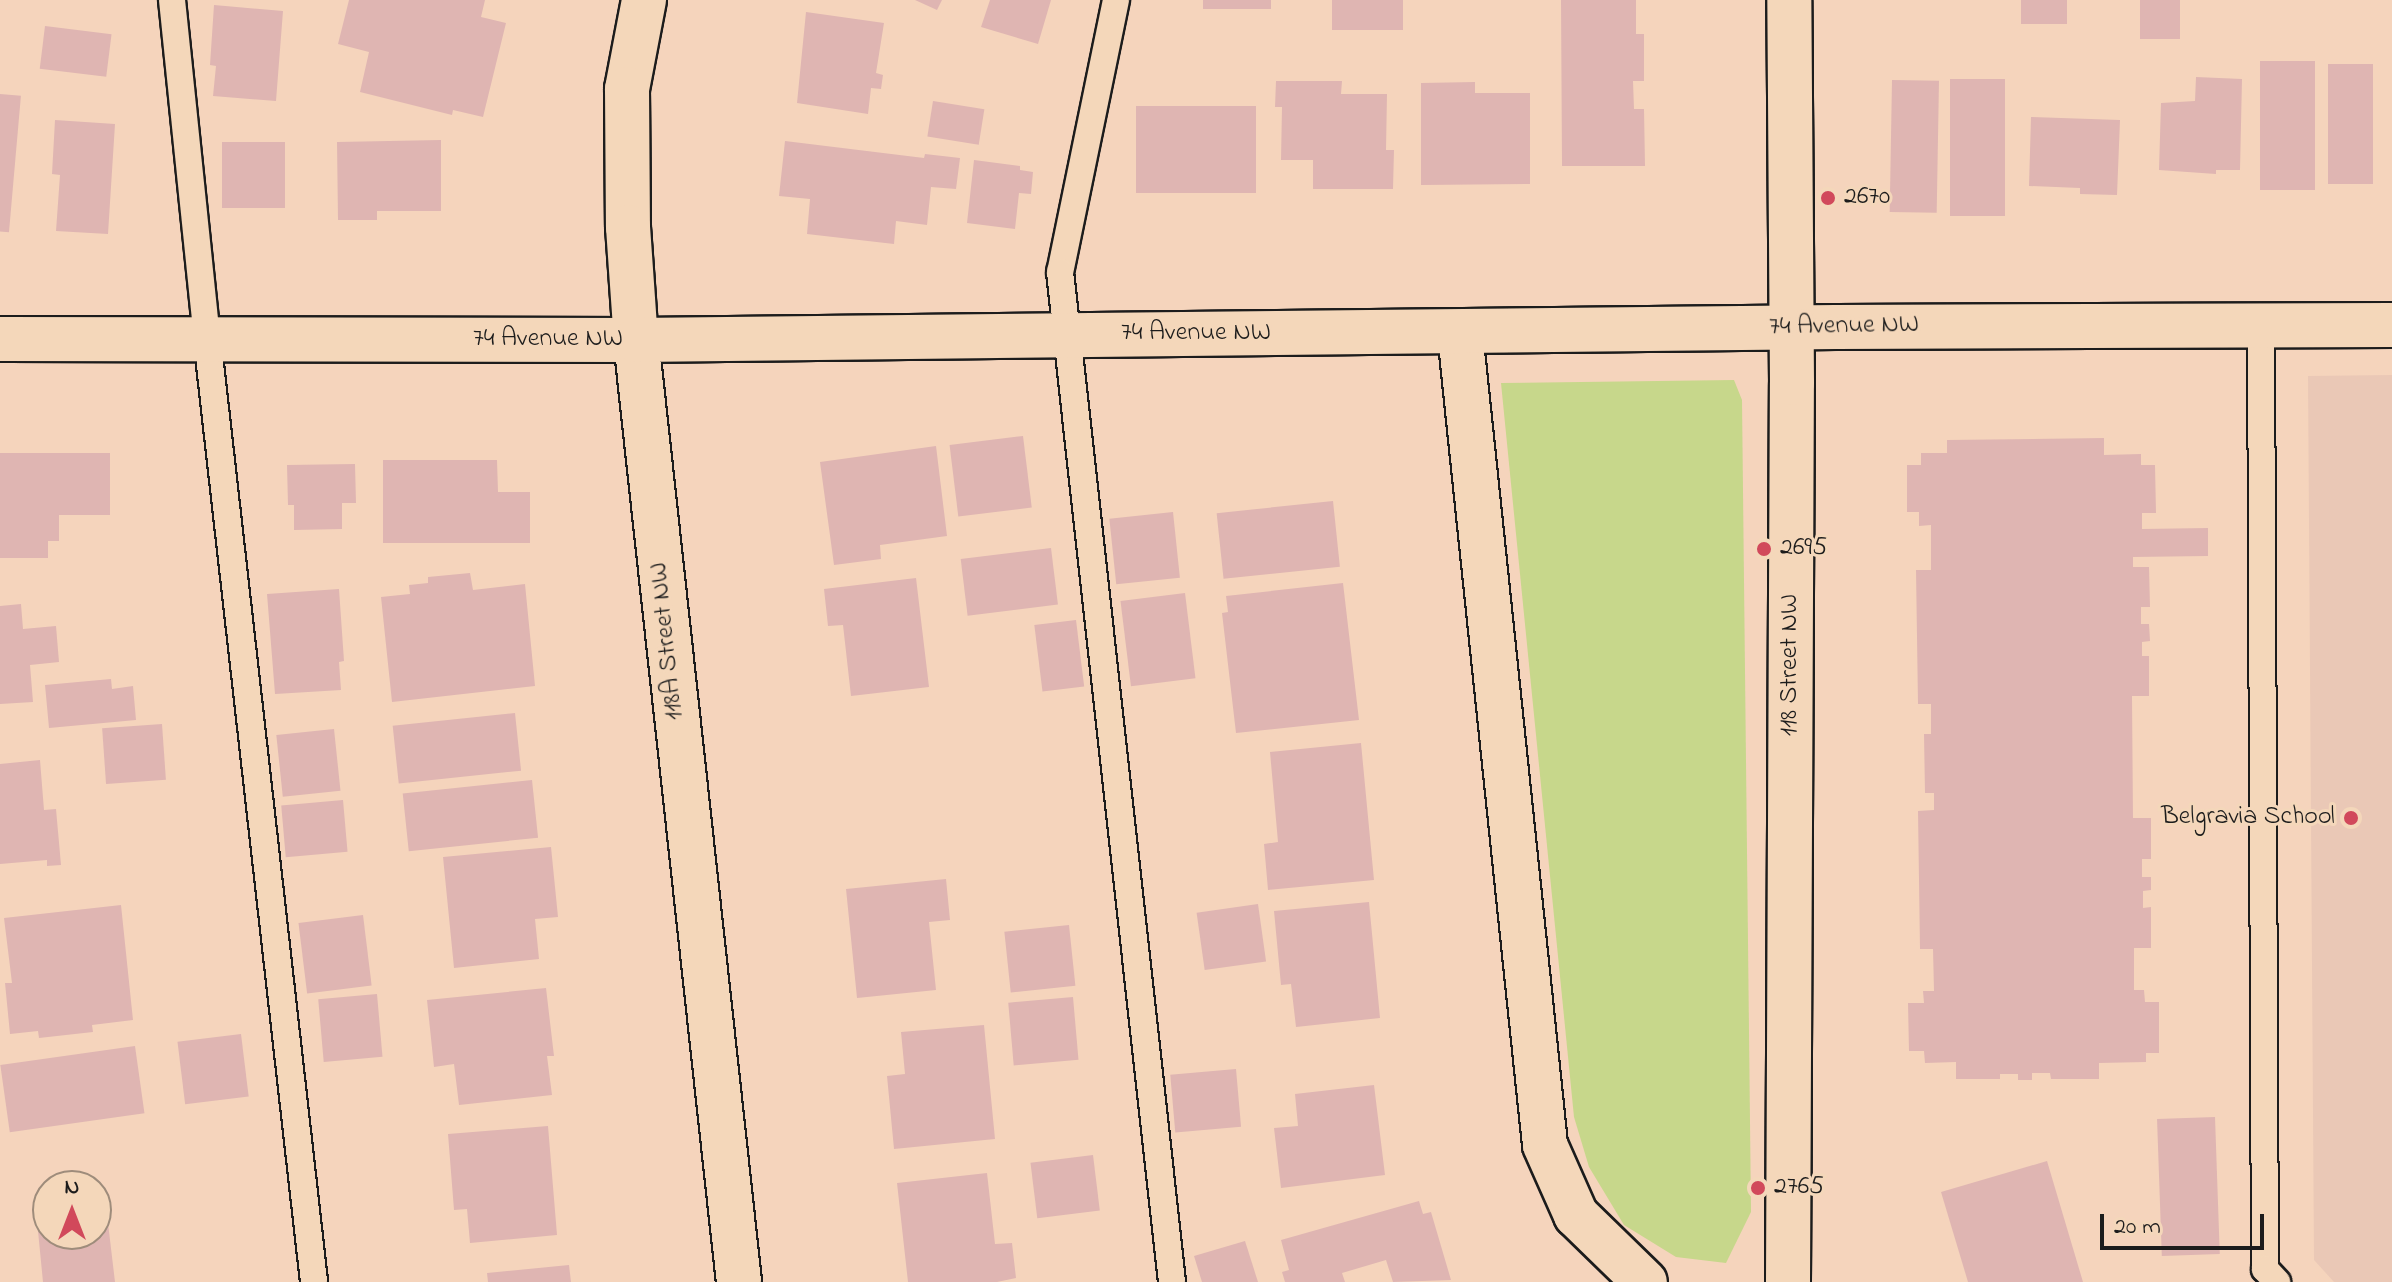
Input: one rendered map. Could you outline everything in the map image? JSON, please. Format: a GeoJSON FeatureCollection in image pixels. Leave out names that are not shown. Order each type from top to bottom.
{"type":"FeatureCollection","features":[{"type":"Feature","properties":{"kind":"street","name":"118A Street NW"},"geometry":{"type":"LineString","coordinates":[[644,0],[627,89],[628,227],[636,340],[739,1282]]}},
{"type":"Feature","properties":{"kind":"street","name":"118 Street NW"},"geometry":{"type":"LineString","coordinates":[[1788,1282],[1792,327],[1789,0]]}},
{"type":"Feature","properties":{"kind":"street","name":"74 Avenue NW"},"geometry":{"type":"LineString","coordinates":[[0,339],[636,340],[1792,327],[2392,325]]}},
{"type":"Feature","properties":{"kind":"street"},"geometry":{"type":"LineString","coordinates":[[1460,333],[1545,1145],[1576,1215],[1645,1282]]}},
{"type":"Feature","properties":{"kind":"lane"},"geometry":{"type":"LineString","coordinates":[[172,0],[207,338],[314,1282]]}},
{"type":"Feature","properties":{"kind":"lane"},"geometry":{"type":"LineString","coordinates":[[1116,0],[1060,272],[1172,1282]]}},
{"type":"Feature","properties":{"kind":"lane"},"geometry":{"type":"LineString","coordinates":[[2261,326],[2265,1269],[2277,1282]]}},
{"type":"Feature","properties":{"kind":"shaded area","name":"Belgravia School"},"geometry":{"type":"Polygon","coordinates":[[[2392,375],[2392,1282],[2334,1282],[2314,1260],[2308,376],[2392,375]]]}},
{"type":"Feature","properties":{"kind":"green space"},"geometry":{"type":"Polygon","coordinates":[[[1734,380],[1742,400],[1751,1212],[1726,1263],[1676,1257],[1624,1225],[1589,1167],[1574,1117],[1501,383],[1734,380]]]}},
{"type":"Feature","properties":{"kind":"building"},"geometry":{"type":"Polygon","coordinates":[[[349,0],[485,0],[481,17],[506,23],[483,117],[453,110],[452,115],[360,92],[369,52],[338,44],[349,0]]]}},
{"type":"Feature","properties":{"kind":"building"},"geometry":{"type":"Polygon","coordinates":[[[915,0],[942,0],[937,10],[915,0]]]}},
{"type":"Feature","properties":{"kind":"building"},"geometry":{"type":"Polygon","coordinates":[[[990,0],[1051,0],[1038,44],[981,27],[990,0]]]}},
{"type":"Feature","properties":{"kind":"building"},"geometry":{"type":"Polygon","coordinates":[[[1203,0],[1271,0],[1271,9],[1203,9],[1203,0]]]}},
{"type":"Feature","properties":{"kind":"building"},"geometry":{"type":"Polygon","coordinates":[[[1332,0],[1403,0],[1403,30],[1332,30],[1332,0]]]}},
{"type":"Feature","properties":{"kind":"building"},"geometry":{"type":"Polygon","coordinates":[[[1561,0],[1636,0],[1636,34],[1644,34],[1644,81],[1633,81],[1634,109],[1644,109],[1645,166],[1562,166],[1561,0]]]}},
{"type":"Feature","properties":{"kind":"building"},"geometry":{"type":"Polygon","coordinates":[[[2021,0],[2067,0],[2067,24],[2021,24],[2021,0]]]}},
{"type":"Feature","properties":{"kind":"building"},"geometry":{"type":"Polygon","coordinates":[[[2140,0],[2180,0],[2180,39],[2140,39],[2140,0]]]}},
{"type":"Feature","properties":{"kind":"building"},"geometry":{"type":"Polygon","coordinates":[[[214,5],[283,11],[276,101],[213,96],[216,66],[210,65],[214,5]]]}},
{"type":"Feature","properties":{"kind":"building"},"geometry":{"type":"Polygon","coordinates":[[[806,12],[884,23],[876,73],[883,75],[881,89],[871,88],[868,114],[797,103],[806,12]]]}},
{"type":"Feature","properties":{"kind":"building"},"geometry":{"type":"Polygon","coordinates":[[[45,26],[112,34],[106,77],[40,69],[45,26]]]}},
{"type":"Feature","properties":{"kind":"building"},"geometry":{"type":"Polygon","coordinates":[[[2260,61],[2315,61],[2315,190],[2260,190],[2260,61]]]}},
{"type":"Feature","properties":{"kind":"building"},"geometry":{"type":"Polygon","coordinates":[[[2328,64],[2373,64],[2373,184],[2328,184],[2328,64]]]}},
{"type":"Feature","properties":{"kind":"building"},"geometry":{"type":"Polygon","coordinates":[[[2196,77],[2242,79],[2240,170],[2216,170],[2216,174],[2159,170],[2161,103],[2195,101],[2196,77]]]}},
{"type":"Feature","properties":{"kind":"building"},"geometry":{"type":"Polygon","coordinates":[[[1950,79],[2005,79],[2005,216],[1950,216],[1950,79]]]}},
{"type":"Feature","properties":{"kind":"building"},"geometry":{"type":"Polygon","coordinates":[[[1892,80],[1939,81],[1937,213],[1890,212],[1892,80]]]}},
{"type":"Feature","properties":{"kind":"building"},"geometry":{"type":"Polygon","coordinates":[[[1276,81],[1342,81],[1341,94],[1387,94],[1386,150],[1394,150],[1393,189],[1313,189],[1313,160],[1281,160],[1282,107],[1275,107],[1276,81]]]}},
{"type":"Feature","properties":{"kind":"building"},"geometry":{"type":"Polygon","coordinates":[[[1475,82],[1475,93],[1530,93],[1530,184],[1421,185],[1421,83],[1475,82]]]}},
{"type":"Feature","properties":{"kind":"building"},"geometry":{"type":"Polygon","coordinates":[[[0,94],[21,96],[9,232],[0,232],[0,94]]]}},
{"type":"Feature","properties":{"kind":"building"},"geometry":{"type":"Polygon","coordinates":[[[933,101],[984,109],[979,145],[927,137],[933,101]]]}},
{"type":"Feature","properties":{"kind":"building"},"geometry":{"type":"Polygon","coordinates":[[[1136,106],[1256,106],[1256,193],[1136,193],[1136,106]]]}},
{"type":"Feature","properties":{"kind":"building"},"geometry":{"type":"Polygon","coordinates":[[[2031,117],[2120,120],[2117,195],[2080,194],[2080,188],[2029,186],[2031,117]]]}},
{"type":"Feature","properties":{"kind":"building"},"geometry":{"type":"Polygon","coordinates":[[[55,120],[115,124],[108,234],[56,231],[60,175],[52,174],[55,120]]]}},
{"type":"Feature","properties":{"kind":"building"},"geometry":{"type":"Polygon","coordinates":[[[441,140],[441,211],[377,211],[377,220],[338,220],[337,142],[441,140]]]}},
{"type":"Feature","properties":{"kind":"building"},"geometry":{"type":"Polygon","coordinates":[[[785,141],[924,158],[925,154],[960,158],[956,189],[931,187],[927,225],[896,221],[894,244],[807,234],[810,199],[779,196],[785,141]]]}},
{"type":"Feature","properties":{"kind":"building"},"geometry":{"type":"Polygon","coordinates":[[[222,142],[285,142],[285,208],[222,208],[222,142]]]}},
{"type":"Feature","properties":{"kind":"building"},"geometry":{"type":"Polygon","coordinates":[[[974,160],[1020,166],[1020,170],[1033,172],[1031,194],[1019,193],[1015,229],[967,223],[974,160]]]}},
{"type":"Feature","properties":{"kind":"building"},"geometry":{"type":"Polygon","coordinates":[[[1023,436],[1032,507],[958,516],[950,445],[1023,436]]]}},
{"type":"Feature","properties":{"kind":"building"},"geometry":{"type":"Polygon","coordinates":[[[2104,438],[2104,455],[2141,454],[2141,465],[2155,465],[2156,513],[2142,513],[2142,529],[2208,528],[2208,556],[2133,557],[2133,567],[2149,567],[2150,607],[2141,607],[2141,624],[2149,624],[2150,641],[2142,642],[2142,656],[2149,656],[2149,696],[2132,696],[2133,818],[2151,818],[2151,859],[2142,859],[2142,877],[2151,877],[2151,890],[2143,891],[2143,908],[2151,907],[2151,948],[2134,948],[2134,990],[2144,990],[2145,1002],[2159,1002],[2159,1053],[2146,1053],[2146,1062],[2099,1063],[2099,1079],[2051,1079],[2050,1073],[2032,1073],[2032,1080],[2018,1080],[2018,1074],[2000,1074],[2000,1079],[1956,1079],[1956,1062],[1925,1063],[1924,1051],[1909,1051],[1908,1003],[1924,1003],[1923,991],[1934,991],[1933,949],[1920,949],[1918,811],[1934,810],[1934,793],[1925,793],[1924,734],[1931,734],[1931,704],[1918,704],[1916,570],[1931,570],[1931,525],[1919,526],[1919,512],[1907,512],[1907,465],[1921,465],[1921,453],[1947,453],[1947,440],[2104,438]]]}},
{"type":"Feature","properties":{"kind":"building"},"geometry":{"type":"Polygon","coordinates":[[[936,446],[947,536],[880,545],[881,559],[834,565],[820,462],[936,446]]]}},
{"type":"Feature","properties":{"kind":"building"},"geometry":{"type":"Polygon","coordinates":[[[0,453],[110,453],[110,515],[59,515],[59,541],[48,541],[48,558],[0,558],[0,453]]]}},
{"type":"Feature","properties":{"kind":"building"},"geometry":{"type":"Polygon","coordinates":[[[383,460],[497,460],[498,492],[530,492],[530,543],[383,543],[383,460]]]}},
{"type":"Feature","properties":{"kind":"building"},"geometry":{"type":"Polygon","coordinates":[[[355,464],[356,503],[342,503],[342,529],[294,530],[294,505],[288,505],[287,465],[355,464]]]}},
{"type":"Feature","properties":{"kind":"building"},"geometry":{"type":"Polygon","coordinates":[[[1333,501],[1340,567],[1224,579],[1217,513],[1333,501]]]}},
{"type":"Feature","properties":{"kind":"building"},"geometry":{"type":"Polygon","coordinates":[[[1173,512],[1180,578],[1116,584],[1109,519],[1173,512]]]}},
{"type":"Feature","properties":{"kind":"building"},"geometry":{"type":"Polygon","coordinates":[[[1051,548],[1058,605],[968,616],[961,559],[1051,548]]]}},
{"type":"Feature","properties":{"kind":"building"},"geometry":{"type":"Polygon","coordinates":[[[470,573],[473,590],[525,584],[535,686],[392,702],[381,597],[410,594],[409,585],[428,583],[428,577],[470,573]]]}},
{"type":"Feature","properties":{"kind":"building"},"geometry":{"type":"Polygon","coordinates":[[[916,578],[929,687],[851,696],[843,625],[828,626],[824,589],[916,578]]]}},
{"type":"Feature","properties":{"kind":"building"},"geometry":{"type":"Polygon","coordinates":[[[1343,583],[1359,720],[1236,733],[1222,613],[1228,612],[1226,596],[1343,583]]]}},
{"type":"Feature","properties":{"kind":"building"},"geometry":{"type":"Polygon","coordinates":[[[339,589],[344,661],[339,662],[341,690],[275,694],[267,594],[339,589]]]}},
{"type":"Feature","properties":{"kind":"building"},"geometry":{"type":"Polygon","coordinates":[[[1185,593],[1195,678],[1131,686],[1120,601],[1185,593]]]}},
{"type":"Feature","properties":{"kind":"building"},"geometry":{"type":"Polygon","coordinates":[[[21,604],[23,629],[56,626],[59,662],[30,665],[33,702],[0,704],[0,606],[21,604]]]}},
{"type":"Feature","properties":{"kind":"building"},"geometry":{"type":"Polygon","coordinates":[[[1076,620],[1084,687],[1042,692],[1034,625],[1076,620]]]}},
{"type":"Feature","properties":{"kind":"building"},"geometry":{"type":"Polygon","coordinates":[[[111,679],[112,689],[133,686],[136,720],[49,728],[45,685],[111,679]]]}},
{"type":"Feature","properties":{"kind":"building"},"geometry":{"type":"Polygon","coordinates":[[[515,713],[521,771],[399,784],[393,726],[515,713]]]}},
{"type":"Feature","properties":{"kind":"building"},"geometry":{"type":"Polygon","coordinates":[[[162,724],[166,780],[106,784],[102,728],[162,724]]]}},
{"type":"Feature","properties":{"kind":"building"},"geometry":{"type":"Polygon","coordinates":[[[334,729],[340,791],[283,797],[276,735],[334,729]]]}},
{"type":"Feature","properties":{"kind":"building"},"geometry":{"type":"Polygon","coordinates":[[[1361,743],[1374,880],[1268,890],[1264,844],[1278,842],[1270,752],[1361,743]]]}},
{"type":"Feature","properties":{"kind":"building"},"geometry":{"type":"Polygon","coordinates":[[[40,760],[44,810],[56,809],[61,865],[47,866],[47,860],[0,864],[0,764],[40,760]]]}},
{"type":"Feature","properties":{"kind":"building"},"geometry":{"type":"Polygon","coordinates":[[[532,780],[538,838],[409,851],[403,794],[532,780]]]}},
{"type":"Feature","properties":{"kind":"building"},"geometry":{"type":"Polygon","coordinates":[[[343,800],[348,852],[286,857],[281,805],[343,800]]]}},
{"type":"Feature","properties":{"kind":"building"},"geometry":{"type":"Polygon","coordinates":[[[551,847],[558,917],[535,919],[539,959],[454,968],[443,857],[551,847]]]}},
{"type":"Feature","properties":{"kind":"building"},"geometry":{"type":"Polygon","coordinates":[[[946,879],[950,920],[929,922],[936,990],[857,998],[846,889],[946,879]]]}},
{"type":"Feature","properties":{"kind":"building"},"geometry":{"type":"Polygon","coordinates":[[[1369,902],[1380,1018],[1296,1027],[1291,984],[1281,985],[1274,911],[1369,902]]]}},
{"type":"Feature","properties":{"kind":"building"},"geometry":{"type":"Polygon","coordinates":[[[1258,904],[1266,961],[1205,970],[1197,913],[1258,904]]]}},
{"type":"Feature","properties":{"kind":"building"},"geometry":{"type":"Polygon","coordinates":[[[121,905],[133,1020],[92,1025],[93,1032],[39,1038],[38,1031],[10,1034],[5,983],[12,983],[4,918],[121,905]]]}},
{"type":"Feature","properties":{"kind":"building"},"geometry":{"type":"Polygon","coordinates":[[[363,915],[372,985],[307,993],[298,923],[363,915]]]}},
{"type":"Feature","properties":{"kind":"building"},"geometry":{"type":"Polygon","coordinates":[[[1069,925],[1075,986],[1011,992],[1004,932],[1069,925]]]}},
{"type":"Feature","properties":{"kind":"building"},"geometry":{"type":"Polygon","coordinates":[[[546,988],[554,1056],[547,1056],[552,1095],[459,1105],[454,1064],[434,1067],[427,1000],[546,988]]]}},
{"type":"Feature","properties":{"kind":"building"},"geometry":{"type":"Polygon","coordinates":[[[377,994],[382,1057],[324,1062],[318,999],[377,994]]]}},
{"type":"Feature","properties":{"kind":"building"},"geometry":{"type":"Polygon","coordinates":[[[1073,997],[1078,1060],[1014,1065],[1008,1003],[1073,997]]]}},
{"type":"Feature","properties":{"kind":"building"},"geometry":{"type":"Polygon","coordinates":[[[984,1025],[995,1139],[894,1149],[887,1076],[905,1074],[901,1032],[984,1025]]]}},
{"type":"Feature","properties":{"kind":"building"},"geometry":{"type":"Polygon","coordinates":[[[241,1034],[249,1097],[185,1104],[177,1042],[241,1034]]]}},
{"type":"Feature","properties":{"kind":"building"},"geometry":{"type":"Polygon","coordinates":[[[135,1046],[144,1113],[10,1132],[0,1065],[135,1046]]]}},
{"type":"Feature","properties":{"kind":"building"},"geometry":{"type":"Polygon","coordinates":[[[1236,1069],[1241,1127],[1175,1133],[1170,1075],[1236,1069]]]}},
{"type":"Feature","properties":{"kind":"building"},"geometry":{"type":"Polygon","coordinates":[[[1374,1085],[1385,1175],[1281,1188],[1274,1128],[1298,1126],[1295,1094],[1374,1085]]]}},
{"type":"Feature","properties":{"kind":"building"},"geometry":{"type":"Polygon","coordinates":[[[2215,1117],[2220,1254],[2162,1256],[2157,1119],[2215,1117]]]}},
{"type":"Feature","properties":{"kind":"building"},"geometry":{"type":"Polygon","coordinates":[[[548,1126],[557,1235],[470,1243],[467,1209],[454,1210],[448,1134],[548,1126]]]}},
{"type":"Feature","properties":{"kind":"building"},"geometry":{"type":"Polygon","coordinates":[[[1093,1155],[1100,1211],[1037,1218],[1030,1163],[1093,1155]]]}},
{"type":"Feature","properties":{"kind":"building"},"geometry":{"type":"Polygon","coordinates":[[[2047,1161],[2083,1282],[1968,1282],[1941,1192],[2047,1161]]]}},
{"type":"Feature","properties":{"kind":"building"},"geometry":{"type":"Polygon","coordinates":[[[987,1173],[995,1244],[1012,1243],[1016,1278],[997,1282],[908,1282],[897,1183],[987,1173]]]}},
{"type":"Feature","properties":{"kind":"building"},"geometry":{"type":"Polygon","coordinates":[[[1419,1201],[1423,1214],[1431,1212],[1451,1280],[1393,1282],[1386,1260],[1342,1273],[1345,1282],[1285,1282],[1282,1272],[1289,1270],[1281,1240],[1419,1201]]]}},
{"type":"Feature","properties":{"kind":"building"},"geometry":{"type":"Polygon","coordinates":[[[1245,1241],[1258,1282],[1202,1282],[1194,1256],[1245,1241]]]}},
{"type":"Feature","properties":{"kind":"building"},"geometry":{"type":"Polygon","coordinates":[[[40,1250],[111,1250],[115,1282],[43,1282],[40,1250]]]}},
{"type":"Feature","properties":{"kind":"building"},"geometry":{"type":"Polygon","coordinates":[[[569,1265],[571,1282],[488,1282],[487,1273],[569,1265]]]}},
{"type":"Feature","properties":{"kind":"place","name":"2670"},"geometry":{"type":"Point","coordinates":[1828,198]}},
{"type":"Feature","properties":{"kind":"place","name":"2695"},"geometry":{"type":"Point","coordinates":[1764,549]}},
{"type":"Feature","properties":{"kind":"place","name":"Belgravia School"},"geometry":{"type":"Point","coordinates":[2351,818]}},
{"type":"Feature","properties":{"kind":"place","name":"2765"},"geometry":{"type":"Point","coordinates":[1758,1188]}}]}
